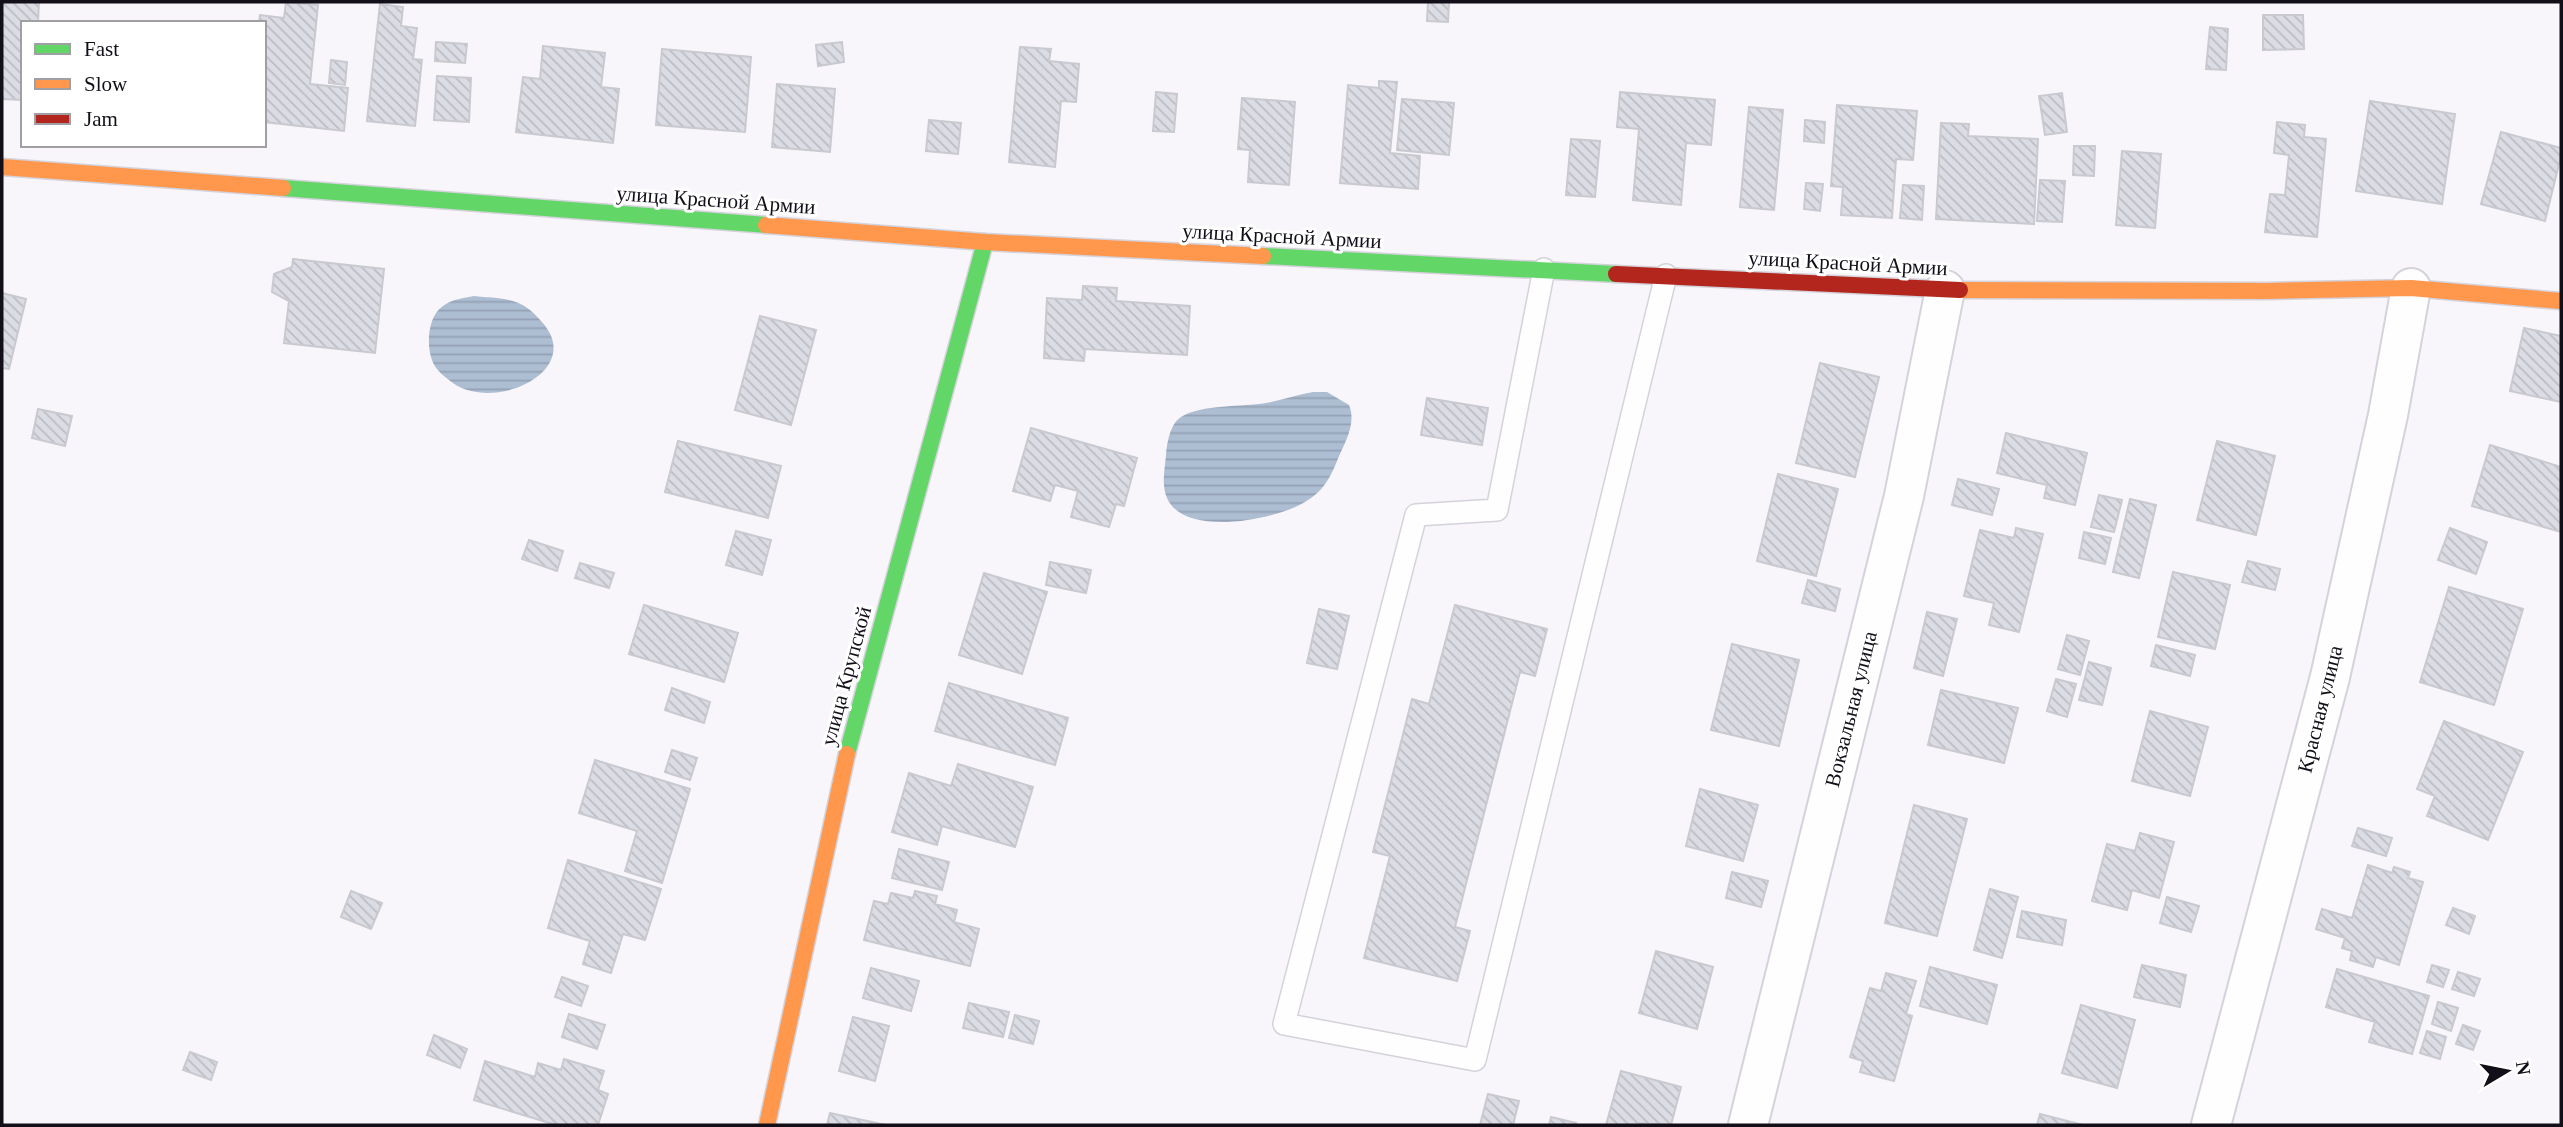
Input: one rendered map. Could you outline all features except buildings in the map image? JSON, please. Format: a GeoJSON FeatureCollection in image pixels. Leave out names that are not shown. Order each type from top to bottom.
{"type":"FeatureCollection","features":[{"type":"Feature","properties":{"kind":"street","name":"улица Красной Армии"},"geometry":{"type":"LineString","coordinates":[[2,167],[985,242],[1945,290],[2268,291],[2411,288],[2561,301]]}},
{"type":"Feature","properties":{"kind":"street","name":"улица Крупской"},"geometry":{"type":"LineString","coordinates":[[767,1125],[849,744],[985,242]]}},
{"type":"Feature","properties":{"kind":"street","name":"Красная улица"},"geometry":{"type":"LineString","coordinates":[[2211,1125],[2330,677],[2388,415],[2411,288]]}},
{"type":"Feature","properties":{"kind":"street","name":"Вокзальная улица"},"geometry":{"type":"LineString","coordinates":[[1748,1125],[1904,496],[1945,290]]}},
{"type":"Feature","properties":{"kind":"lane"},"geometry":{"type":"LineString","coordinates":[[1544,269],[1497,510],[1416,515],[1284,1024],[1475,1060],[1666,275]]}},
{"type":"Feature","properties":{"kind":"water"},"geometry":{"type":"Polygon","coordinates":[[[474,296],[516,302],[530,310],[541,321],[552,339],[553,356],[544,370],[530,382],[491,393],[471,391],[453,383],[435,367],[429,346],[434,316],[447,304],[474,296]]]}},
{"type":"Feature","properties":{"kind":"water"},"geometry":{"type":"Polygon","coordinates":[[[1313,392],[1327,392],[1349,405],[1351,420],[1349,434],[1331,474],[1316,494],[1305,502],[1274,515],[1232,522],[1210,522],[1192,518],[1177,510],[1167,498],[1164,482],[1166,450],[1172,429],[1181,417],[1200,410],[1266,403],[1313,392]]]}},
{"type":"Feature","properties":{"kind":"traffic: fast"},"geometry":{"type":"LineString","coordinates":[[283,188],[766,225]]}},
{"type":"Feature","properties":{"kind":"traffic: fast"},"geometry":{"type":"LineString","coordinates":[[847,754],[985,242]]}},
{"type":"Feature","properties":{"kind":"traffic: fast"},"geometry":{"type":"LineString","coordinates":[[1263,256],[1616,274]]}},
{"type":"Feature","properties":{"kind":"traffic: slow"},"geometry":{"type":"LineString","coordinates":[[2,167],[283,188]]}},
{"type":"Feature","properties":{"kind":"traffic: slow"},"geometry":{"type":"LineString","coordinates":[[766,225],[985,242],[1263,256]]}},
{"type":"Feature","properties":{"kind":"traffic: slow"},"geometry":{"type":"LineString","coordinates":[[1960,290],[2268,291],[2411,288],[2561,301]]}},
{"type":"Feature","properties":{"kind":"traffic: slow"},"geometry":{"type":"LineString","coordinates":[[767,1125],[847,754]]}},
{"type":"Feature","properties":{"kind":"traffic: jam"},"geometry":{"type":"LineString","coordinates":[[1616,274],[1960,290]]}}]}
